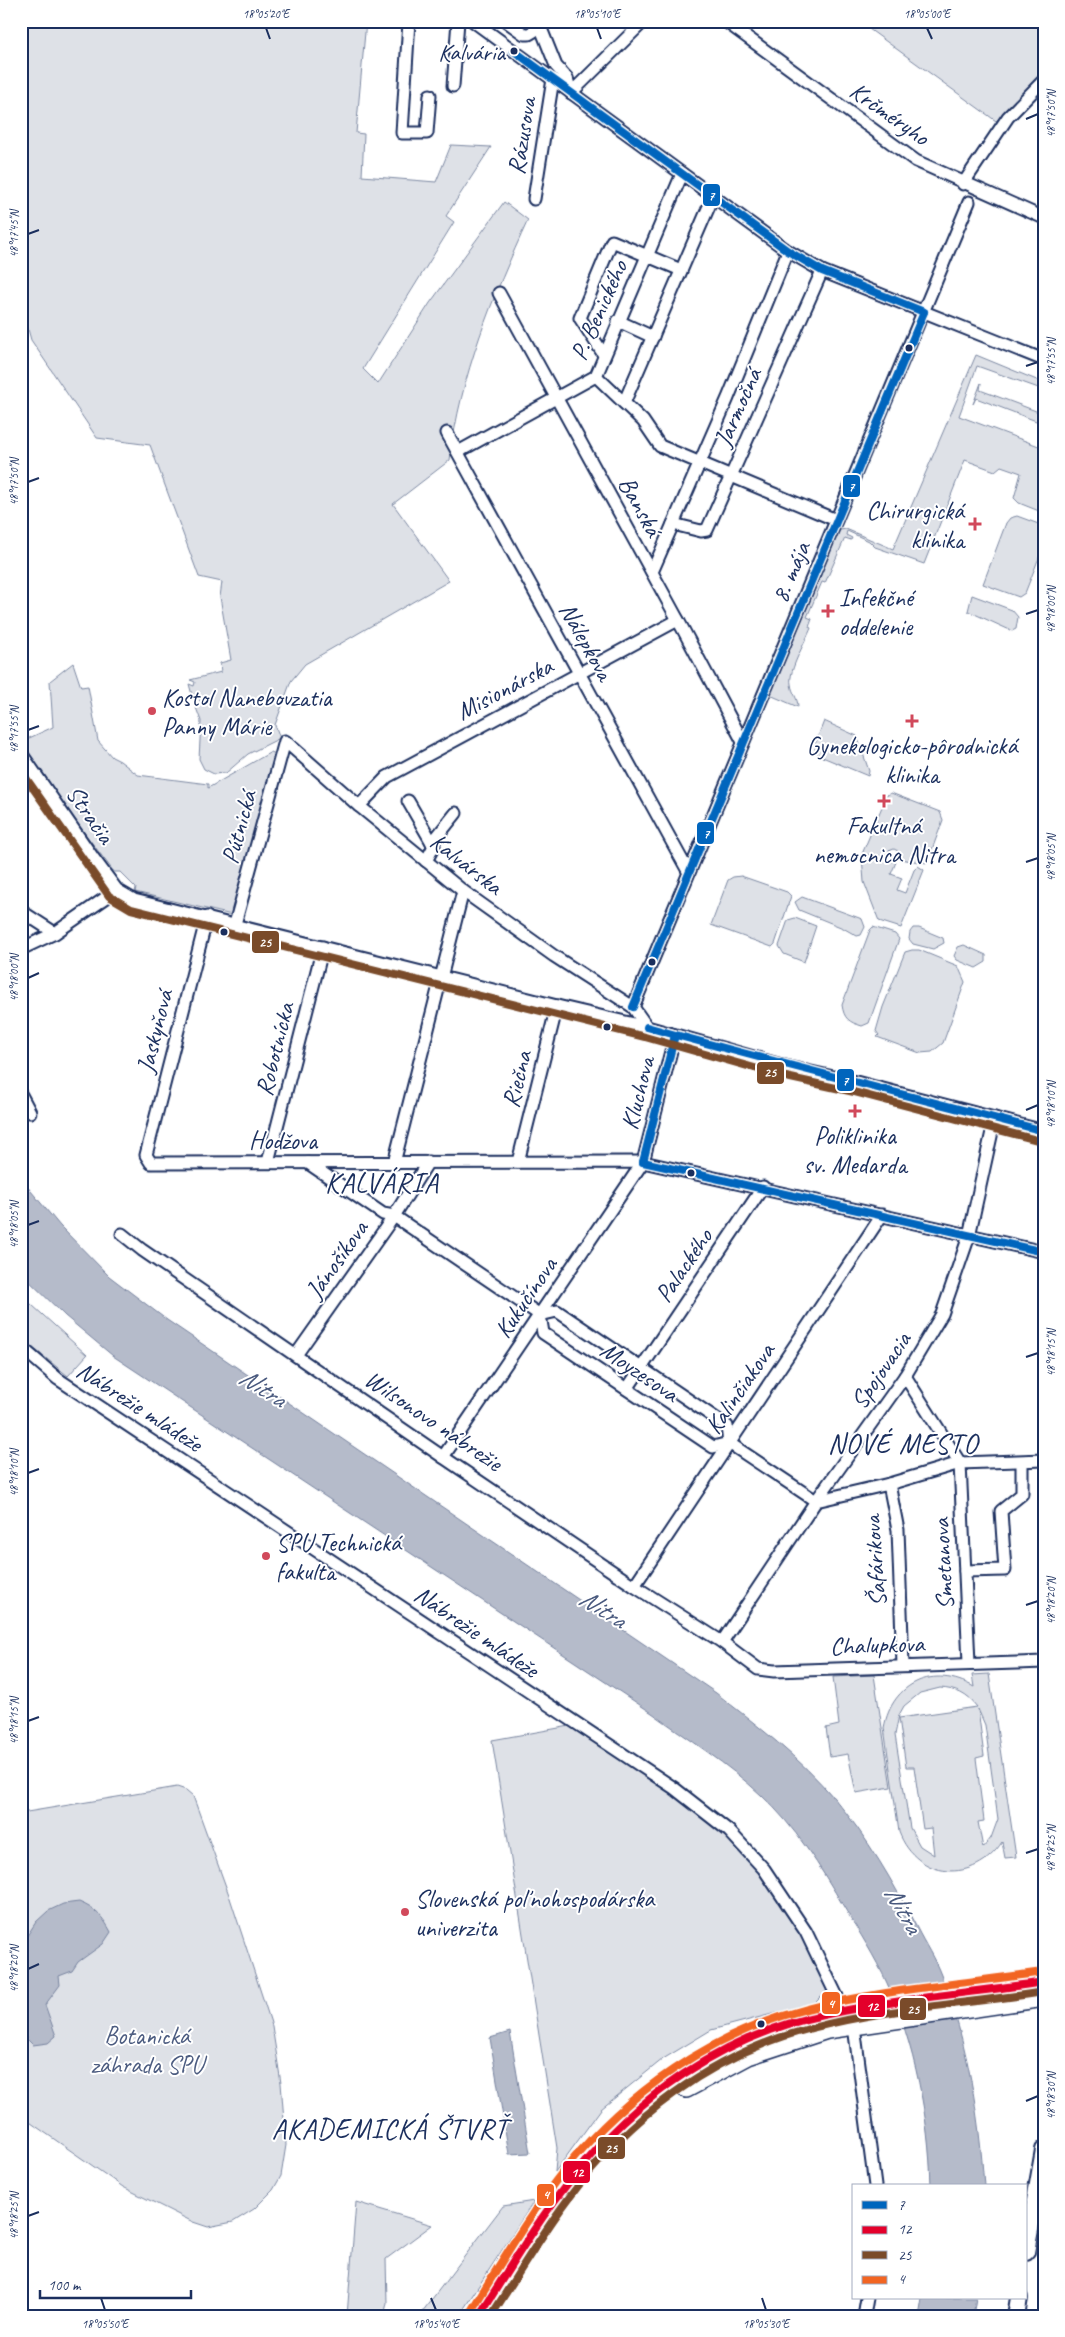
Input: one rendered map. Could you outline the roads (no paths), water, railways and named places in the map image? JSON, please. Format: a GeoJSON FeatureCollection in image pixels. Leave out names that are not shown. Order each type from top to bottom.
{"type":"FeatureCollection","features":[{"type":"Feature","properties":{"kind":"main road"},"geometry":{"type":"LineString","coordinates":[[478,2316],[570,2181],[605,2141],[638,2111],[692,2069],[718,2053],[798,2022],[848,2018],[960,2001],[1044,1982]]}},
{"type":"Feature","properties":{"kind":"main road"},"geometry":{"type":"LineString","coordinates":[[960,2001],[1044,1997]]}},
{"type":"Feature","properties":{"kind":"main road"},"geometry":{"type":"LineString","coordinates":[[492,2316],[563,2209],[590,2173],[618,2143],[674,2096],[698,2079],[748,2055],[848,2018]]}},
{"type":"Feature","properties":{"kind":"street"},"geometry":{"type":"LineString","coordinates":[[410,21],[402,133],[427,133],[430,95]]}},
{"type":"Feature","properties":{"kind":"street"},"geometry":{"type":"LineString","coordinates":[[453,86],[458,21]]}},
{"type":"Feature","properties":{"kind":"street","name":"Rázusova"},"geometry":{"type":"LineString","coordinates":[[473,21],[788,252],[822,270],[1044,360]]}},
{"type":"Feature","properties":{"kind":"street"},"geometry":{"type":"LineString","coordinates":[[494,36],[505,21],[524,34],[534,31],[538,21]]}},
{"type":"Feature","properties":{"kind":"street"},"geometry":{"type":"LineString","coordinates":[[538,21],[556,66],[567,78],[571,93],[644,21]]}},
{"type":"Feature","properties":{"kind":"street","name":"Krčméryho"},"geometry":{"type":"LineString","coordinates":[[724,21],[916,161],[963,184],[1044,218]]}},
{"type":"Feature","properties":{"kind":"street","name":"Rázusova"},"geometry":{"type":"LineString","coordinates":[[534,199],[553,79]]}},
{"type":"Feature","properties":{"kind":"street"},"geometry":{"type":"LineString","coordinates":[[963,184],[1008,117],[1044,80]]}},
{"type":"Feature","properties":{"kind":"street","name":"P. Benického"},"geometry":{"type":"LineString","coordinates":[[458,452],[596,376],[682,174]]}},
{"type":"Feature","properties":{"kind":"street"},"geometry":{"type":"LineString","coordinates":[[624,403],[713,197]]}},
{"type":"Feature","properties":{"kind":"street","name":"8. mája"},"geometry":{"type":"LineString","coordinates":[[632,1007],[969,202]]}},
{"type":"Feature","properties":{"kind":"street"},"geometry":{"type":"LineString","coordinates":[[604,355],[580,318],[612,240],[682,270]]}},
{"type":"Feature","properties":{"kind":"street","name":"Jarmočná"},"geometry":{"type":"LineString","coordinates":[[652,572],[788,252]]}},
{"type":"Feature","properties":{"kind":"street","name":"Jarmočná"},"geometry":{"type":"LineString","coordinates":[[673,524],[700,531],[708,530],[822,270]]}},
{"type":"Feature","properties":{"kind":"street","name":"Banská"},"geometry":{"type":"LineString","coordinates":[[498,293],[652,572],[743,742]]}},
{"type":"Feature","properties":{"kind":"street"},"geometry":{"type":"LineString","coordinates":[[618,321],[653,337]]}},
{"type":"Feature","properties":{"kind":"street","name":"8. mája"},"geometry":{"type":"LineString","coordinates":[[596,376],[643,422],[660,446],[836,520]]}},
{"type":"Feature","properties":{"kind":"street","name":"Nálepkova"},"geometry":{"type":"LineString","coordinates":[[447,433],[688,871]]}},
{"type":"Feature","properties":{"kind":"street","name":"Misionárska"},"geometry":{"type":"LineString","coordinates":[[359,806],[387,777],[678,620]]}},
{"type":"Feature","properties":{"kind":"street","name":"Kalvárska"},"geometry":{"type":"LineString","coordinates":[[285,741],[359,806],[462,891],[554,956],[632,1007]]}},
{"type":"Feature","properties":{"kind":"street","name":"Pútnická"},"geometry":{"type":"LineString","coordinates":[[235,924],[285,741]]}},
{"type":"Feature","properties":{"kind":"street","name":"Stračia"},"geometry":{"type":"LineString","coordinates":[[21,753],[94,859],[118,890],[134,900],[675,1034],[789,1067],[1044,1131]]}},
{"type":"Feature","properties":{"kind":"street"},"geometry":{"type":"LineString","coordinates":[[408,801],[434,846],[426,861]]}},
{"type":"Feature","properties":{"kind":"street"},"geometry":{"type":"LineString","coordinates":[[432,842],[456,813]]}},
{"type":"Feature","properties":{"kind":"street"},"geometry":{"type":"LineString","coordinates":[[21,949],[55,933],[118,890]]}},
{"type":"Feature","properties":{"kind":"street"},"geometry":{"type":"LineString","coordinates":[[394,1162],[462,891]]}},
{"type":"Feature","properties":{"kind":"street"},"geometry":{"type":"LineString","coordinates":[[21,911],[55,933]]}},
{"type":"Feature","properties":{"kind":"street","name":"Jaskyňová"},"geometry":{"type":"LineString","coordinates":[[146,1155],[207,917]]}},
{"type":"Feature","properties":{"kind":"street","name":"Robotnícka"},"geometry":{"type":"LineString","coordinates":[[268,1162],[323,947]]}},
{"type":"Feature","properties":{"kind":"street","name":"Riečna"},"geometry":{"type":"LineString","coordinates":[[518,1162],[557,1006]]}},
{"type":"Feature","properties":{"kind":"street"},"geometry":{"type":"LineString","coordinates":[[632,1007],[647,1027]]}},
{"type":"Feature","properties":{"kind":"street","name":"Kluchova"},"geometry":{"type":"LineString","coordinates":[[643,1162],[675,1034]]}},
{"type":"Feature","properties":{"kind":"street"},"geometry":{"type":"LineString","coordinates":[[21,1095],[30,1112]]}},
{"type":"Feature","properties":{"kind":"street","name":"Spojovacia"},"geometry":{"type":"LineString","coordinates":[[722,1642],[816,1501],[905,1376],[942,1314],[969,1236],[994,1118]]}},
{"type":"Feature","properties":{"kind":"street","name":"Hodžova"},"geometry":{"type":"LineString","coordinates":[[146,1155],[151,1163],[643,1162],[763,1187],[1044,1252]]}},
{"type":"Feature","properties":{"kind":"street","name":"Jánošíkova"},"geometry":{"type":"LineString","coordinates":[[296,1355],[394,1216],[428,1162]]}},
{"type":"Feature","properties":{"kind":"street","name":"Kukučínova"},"geometry":{"type":"LineString","coordinates":[[443,1457],[643,1162]]}},
{"type":"Feature","properties":{"kind":"street"},"geometry":{"type":"LineString","coordinates":[[308,1163],[383,1214],[394,1216],[540,1315]]}},
{"type":"Feature","properties":{"kind":"street","name":"Palackého"},"geometry":{"type":"LineString","coordinates":[[627,1389],[763,1187]]}},
{"type":"Feature","properties":{"kind":"street","name":"Kalinčiakova"},"geometry":{"type":"LineString","coordinates":[[634,1586],[882,1215]]}},
{"type":"Feature","properties":{"kind":"street","name":"Wilsonovo nábrežie"},"geometry":{"type":"LineString","coordinates":[[122,1234],[142,1250],[443,1457],[634,1586],[722,1642]]}},
{"type":"Feature","properties":{"kind":"street","name":"Moyzesova"},"geometry":{"type":"LineString","coordinates":[[557,1312],[641,1368],[727,1426],[729,1443],[713,1447],[543,1333],[540,1315],[557,1312]]}},
{"type":"Feature","properties":{"kind":"street","name":"Nábrežie mládeže"},"geometry":{"type":"LineString","coordinates":[[21,1347],[58,1379],[674,1788],[729,1831],[764,1869],[788,1902],[806,1932],[855,2034],[875,2184]]}},
{"type":"Feature","properties":{"kind":"street"},"geometry":{"type":"LineString","coordinates":[[905,1376],[960,1463]]}},
{"type":"Feature","properties":{"kind":"street"},"geometry":{"type":"LineString","coordinates":[[729,1443],[816,1501],[889,1484],[960,1463],[1044,1460]]}},
{"type":"Feature","properties":{"kind":"street"},"geometry":{"type":"LineString","coordinates":[[965,1571],[1005,1570],[1001,1511],[1022,1494],[1022,1462]]}},
{"type":"Feature","properties":{"kind":"street","name":"Smetanova"},"geometry":{"type":"LineString","coordinates":[[960,1463],[970,1663]]}},
{"type":"Feature","properties":{"kind":"street","name":"Šafárikova"},"geometry":{"type":"LineString","coordinates":[[889,1484],[898,1530],[903,1665]]}},
{"type":"Feature","properties":{"kind":"street","name":"Chalupkova"},"geometry":{"type":"LineString","coordinates":[[722,1642],[758,1669],[774,1671],[903,1665],[1044,1662]]}},
{"type":"Feature","properties":{"kind":"street"},"geometry":{"type":"LineString","coordinates":[[1028,2241],[1044,2150]]}},
{"type":"Feature","properties":{"kind":"street"},"geometry":{"type":"LineString","coordinates":[[864,2316],[867,2300]]}},
{"type":"Feature","properties":{"kind":"street"},"geometry":{"type":"LineString","coordinates":[[1016,2316],[1018,2300]]}},
{"type":"Feature","properties":{"kind":"water","name":"Nitra"},"geometry":{"type":"Polygon","coordinates":[[[21,1179],[60,1226],[109,1276],[167,1320],[716,1693],[778,1742],[807,1769],[846,1813],[879,1861],[908,1911],[941,1975],[958,2026],[971,2079],[979,2132],[984,2184],[931,2184],[924,2108],[919,2082],[897,2007],[887,1983],[867,1945],[817,1863],[785,1820],[761,1795],[708,1752],[652,1713],[113,1356],[65,1316],[21,1273],[21,1179]]]}},
{"type":"Feature","properties":{"kind":"water"},"geometry":{"type":"Polygon","coordinates":[[[79,1902],[98,1914],[111,1932],[103,1944],[78,1962],[72,1971],[59,1976],[60,1985],[45,2005],[56,2036],[48,2043],[33,2045],[21,2033],[21,1945],[36,1922],[48,1911],[63,1904],[79,1902]]]}},
{"type":"Feature","properties":{"kind":"water"},"geometry":{"type":"Polygon","coordinates":[[[510,2032],[530,2153],[509,2154],[490,2038],[510,2032]]]}},
{"type":"Feature","properties":{"kind":"water"},"geometry":{"type":"Polygon","coordinates":[[[922,2300],[976,2300],[973,2316],[919,2316],[922,2300]]]}},
{"type":"Feature","properties":{"kind":"place","name":"Kalvária"},"geometry":{"type":"Point","coordinates":[514,51]}},
{"type":"Feature","properties":{"kind":"place","name":"Chirurgická klinika"},"geometry":{"type":"Point","coordinates":[975,524]}},
{"type":"Feature","properties":{"kind":"place","name":"Infekčné oddelenie"},"geometry":{"type":"Point","coordinates":[828,611]}},
{"type":"Feature","properties":{"kind":"place","name":"Kostol Nanebovzatia Panny Márie"},"geometry":{"type":"Point","coordinates":[152,711]}},
{"type":"Feature","properties":{"kind":"place","name":"Gynekologicko-pôrodnická klinika"},"geometry":{"type":"Point","coordinates":[912,721]}},
{"type":"Feature","properties":{"kind":"place","name":"Fakultná nemocnica Nitra"},"geometry":{"type":"Point","coordinates":[884,801]}},
{"type":"Feature","properties":{"kind":"place","name":"Poliklinika sv. Medarda"},"geometry":{"type":"Point","coordinates":[855,1111]}},
{"type":"Feature","properties":{"kind":"place","name":"SPU Technická fakulta"},"geometry":{"type":"Point","coordinates":[266,1556]}},
{"type":"Feature","properties":{"kind":"place","name":"Slovenská poľnohospodárska univerzita"},"geometry":{"type":"Point","coordinates":[405,1912]}},
{"type":"Feature","properties":{"kind":"district","name":"KALVÁRIA"},"geometry":{"type":"Point","coordinates":[382,1182]}},
{"type":"Feature","properties":{"kind":"district","name":"NOVÉ MESTO"},"geometry":{"type":"Point","coordinates":[903,1443]}},
{"type":"Feature","properties":{"kind":"district","name":"AKADEMICKÁ ŠTVRŤ"},"geometry":{"type":"Point","coordinates":[390,2128]}},
{"type":"Feature","properties":{"kind":"park label","name":"Botanická záhrada SPU"},"geometry":{"type":"Point","coordinates":[147,2050]}}]}
